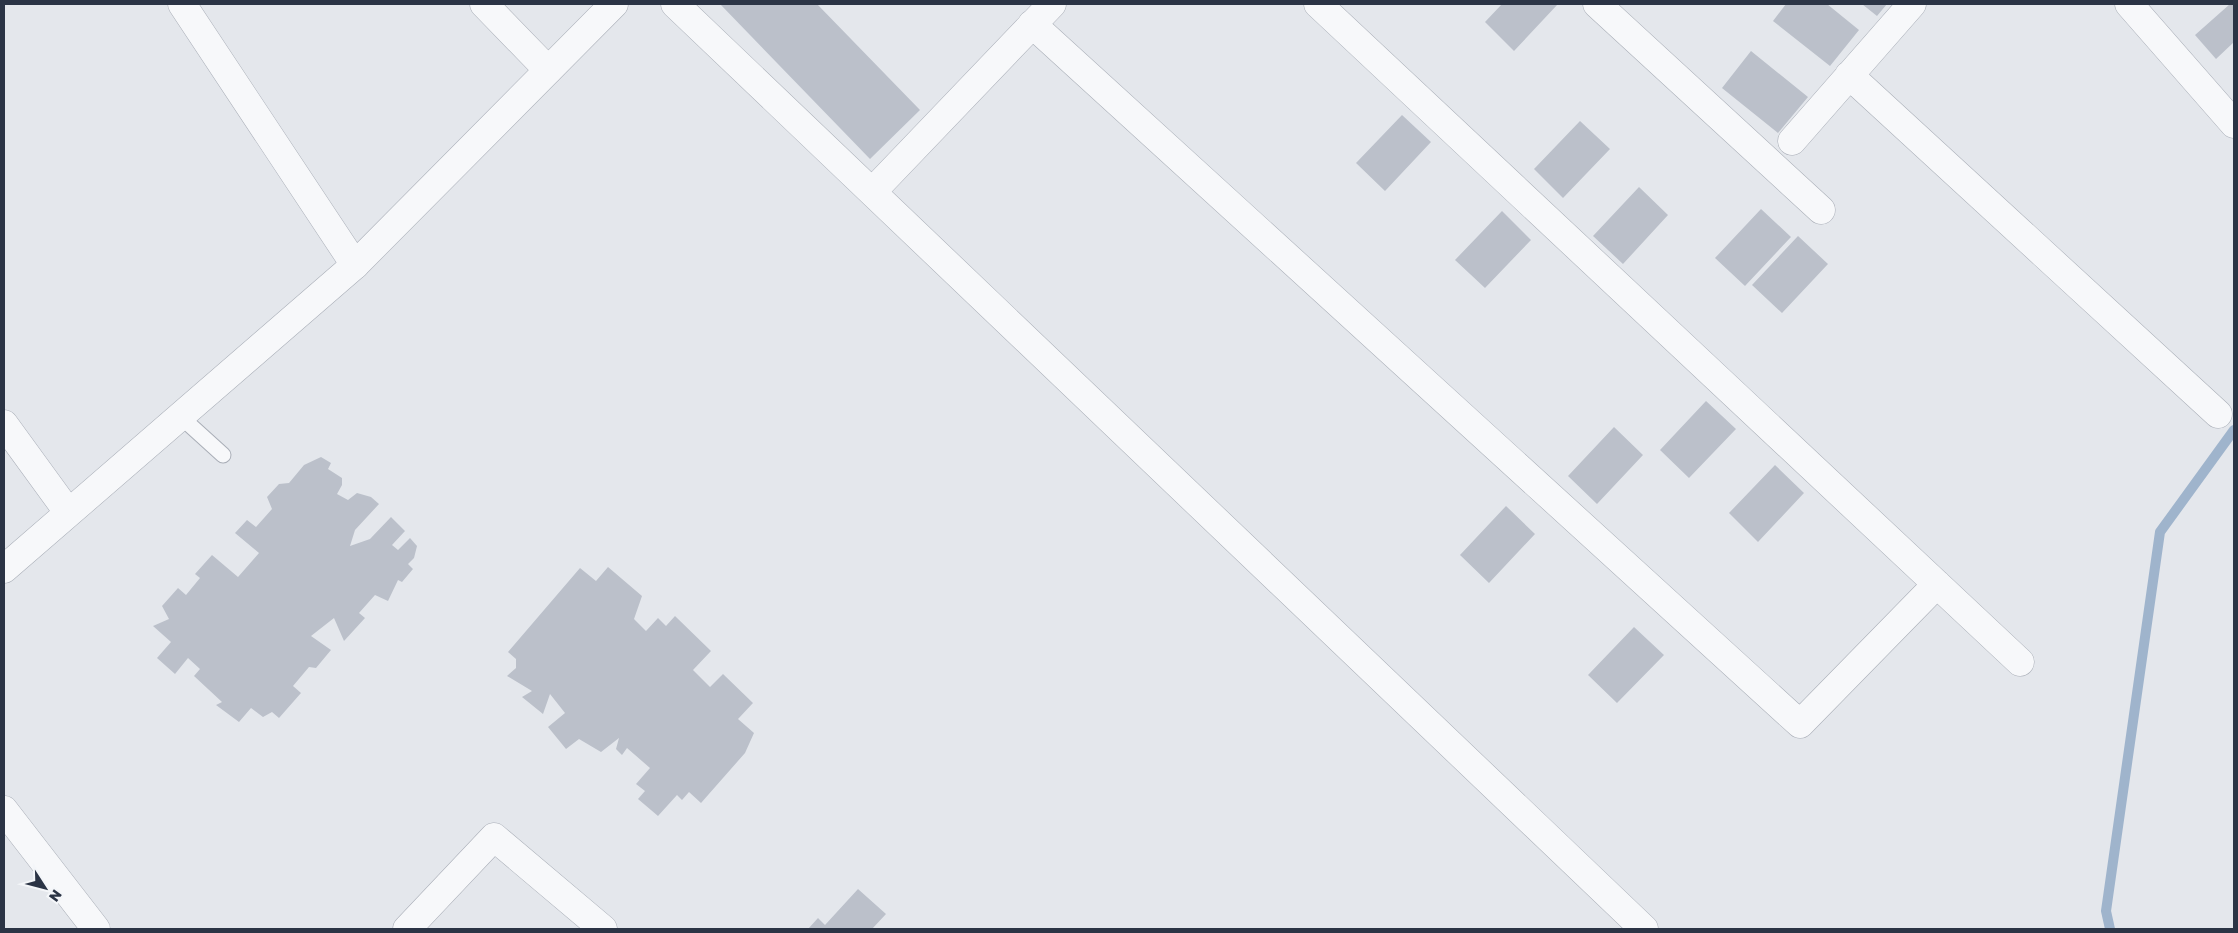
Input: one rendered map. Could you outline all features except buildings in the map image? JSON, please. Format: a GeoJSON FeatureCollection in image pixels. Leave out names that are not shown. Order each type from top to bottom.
{"type":"FeatureCollection","features":[{"type":"Feature","properties":{"kind":"street"},"geometry":{"type":"LineString","coordinates":[[182,4],[355,265]]}},
{"type":"Feature","properties":{"kind":"street"},"geometry":{"type":"LineString","coordinates":[[484,4],[548,70]]}},
{"type":"Feature","properties":{"kind":"street"},"geometry":{"type":"LineString","coordinates":[[4,569],[355,265],[614,4]]}},
{"type":"Feature","properties":{"kind":"street"},"geometry":{"type":"LineString","coordinates":[[675,4],[1644,929]]}},
{"type":"Feature","properties":{"kind":"street"},"geometry":{"type":"LineString","coordinates":[[872,192],[1052,4]]}},
{"type":"Feature","properties":{"kind":"street"},"geometry":{"type":"LineString","coordinates":[[1318,4],[2020,662]]}},
{"type":"Feature","properties":{"kind":"street"},"geometry":{"type":"LineString","coordinates":[[1597,4],[1820,210]]}},
{"type":"Feature","properties":{"kind":"street"},"geometry":{"type":"LineString","coordinates":[[1792,141],[1912,4]]}},
{"type":"Feature","properties":{"kind":"street"},"geometry":{"type":"LineString","coordinates":[[2129,4],[2234,124]]}},
{"type":"Feature","properties":{"kind":"street"},"geometry":{"type":"LineString","coordinates":[[1032,24],[1800,724],[1937,584]]}},
{"type":"Feature","properties":{"kind":"street"},"geometry":{"type":"LineString","coordinates":[[1849,76],[2218,414]]}},
{"type":"Feature","properties":{"kind":"street"},"geometry":{"type":"LineString","coordinates":[[4,424],[68,512]]}},
{"type":"Feature","properties":{"kind":"street"},"geometry":{"type":"LineString","coordinates":[[4,810],[96,929]]}},
{"type":"Feature","properties":{"kind":"street"},"geometry":{"type":"LineString","coordinates":[[407,929],[494,837],[603,929]]}},
{"type":"Feature","properties":{"kind":"lane"},"geometry":{"type":"LineString","coordinates":[[180,416],[223,455]]}},
{"type":"Feature","properties":{"kind":"waterway"},"geometry":{"type":"LineString","coordinates":[[2110,929],[2106,911],[2160,532],[2234,430]]}}]}
